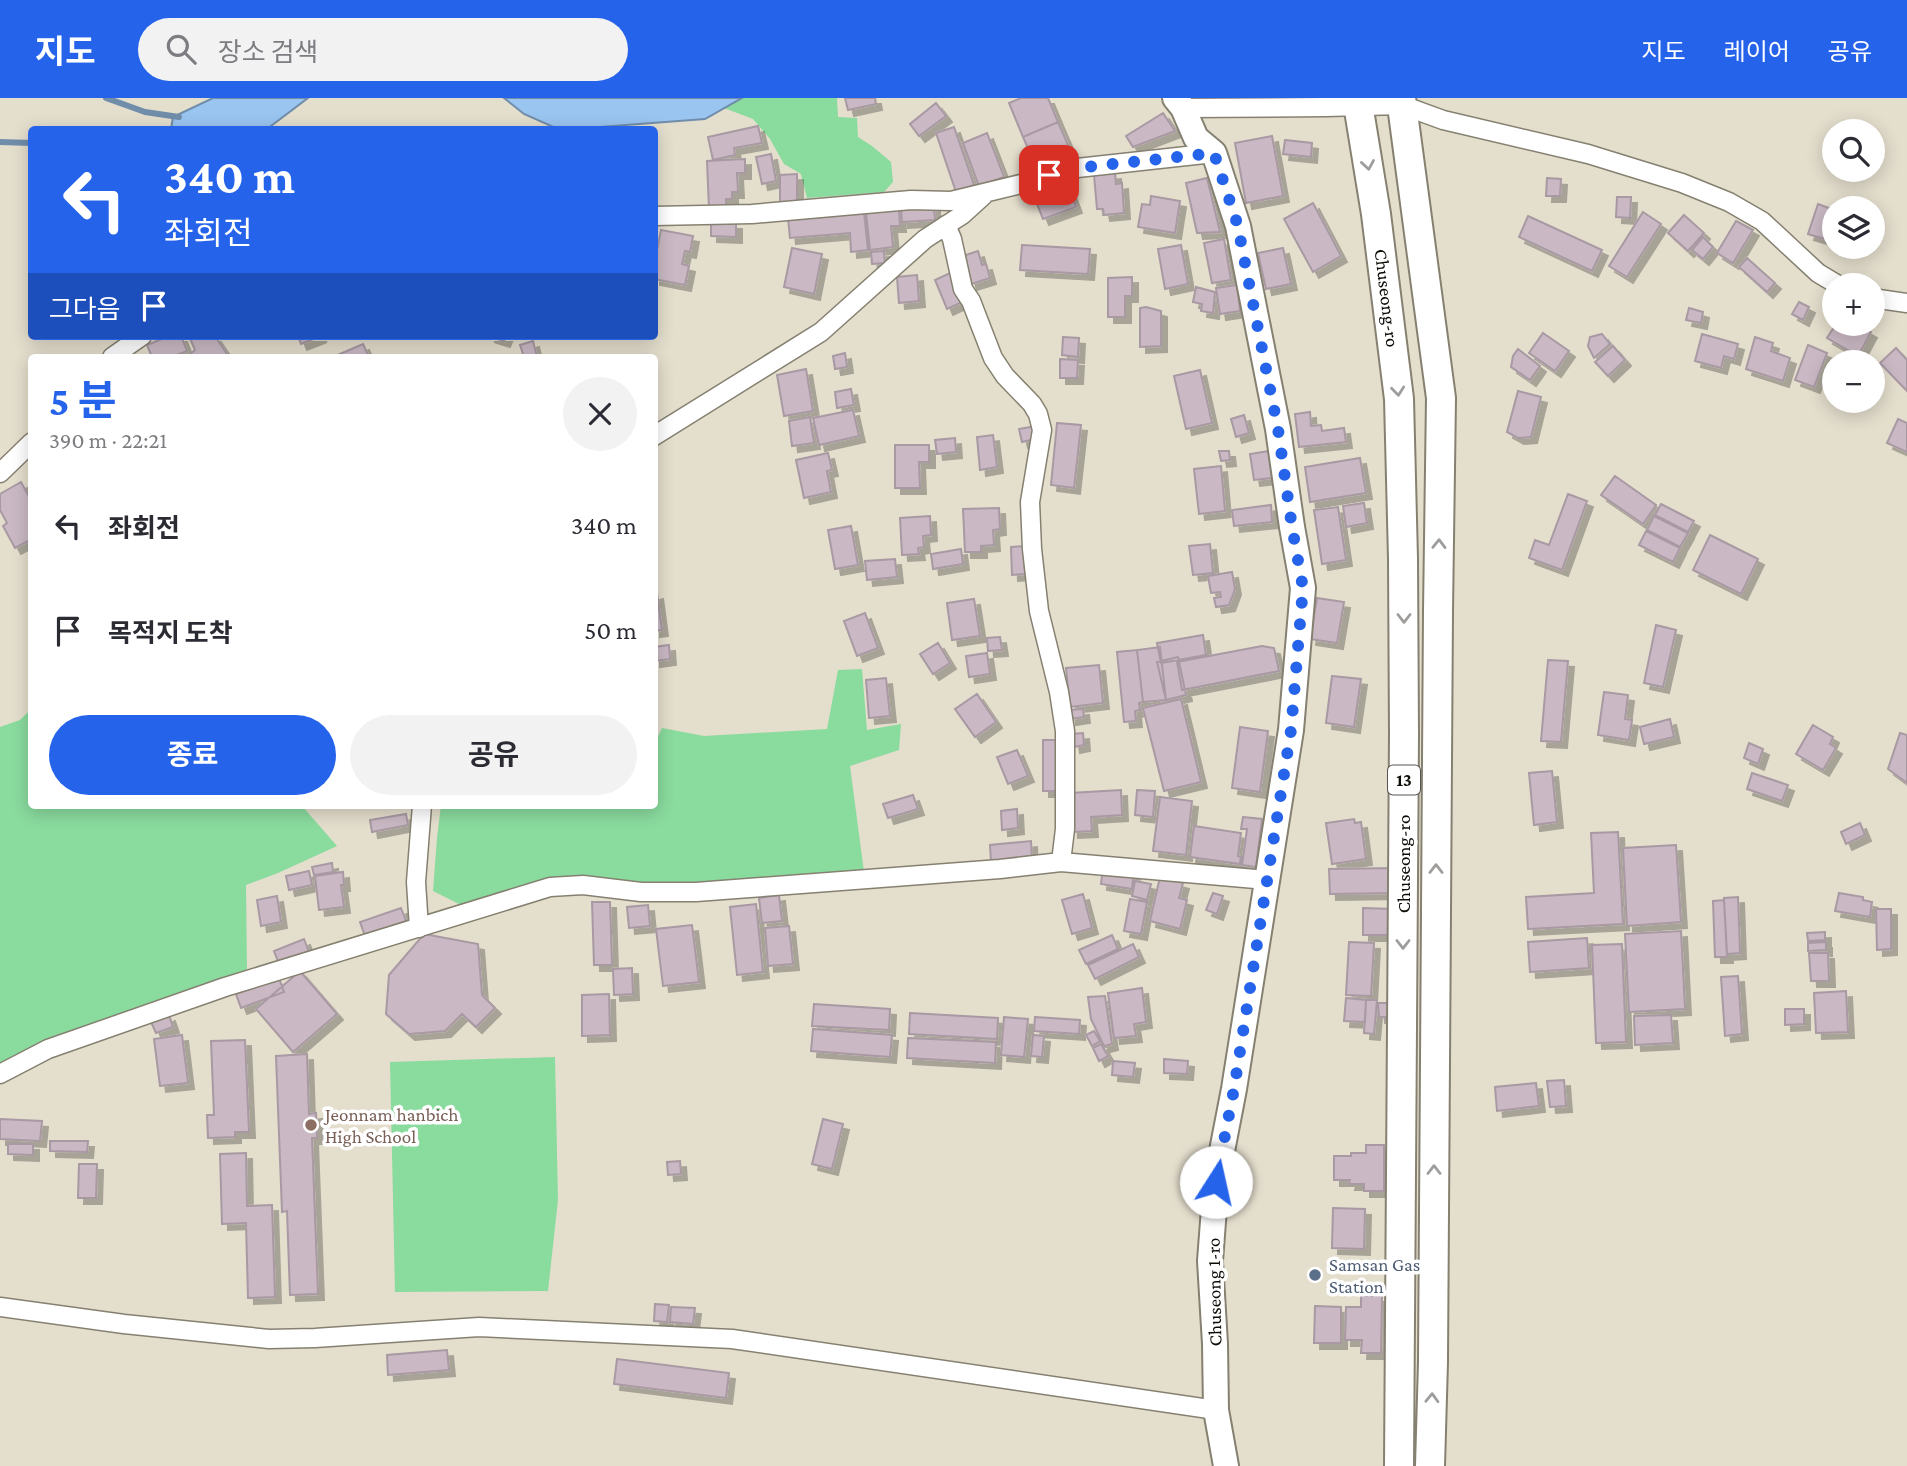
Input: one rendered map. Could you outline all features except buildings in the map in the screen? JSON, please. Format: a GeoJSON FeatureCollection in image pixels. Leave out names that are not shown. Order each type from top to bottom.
{"type":"FeatureCollection","features":[{"type":"Feature","properties":{"kind":"main road","name":"Chuseong-ro"},"geometry":{"type":"LineString","coordinates":[[1357,102],[1376,214],[1399,399],[1404,748],[1399,1466]]}},
{"type":"Feature","properties":{"kind":"main road","name":"Chuseong-ro"},"geometry":{"type":"LineString","coordinates":[[1402,102],[1441,398],[1430,1466]]}},
{"type":"Feature","properties":{"kind":"street"},"geometry":{"type":"LineString","coordinates":[[1179,103],[1402,102],[1443,120],[1588,154],[1682,183],[1729,202],[1762,221],[1822,275]]}},
{"type":"Feature","properties":{"kind":"street","name":"Chuseong 1-ro"},"geometry":{"type":"LineString","coordinates":[[1179,103],[1196,138],[1214,153],[1238,226],[1278,429],[1303,588],[1291,730],[1234,1089],[1216,1182],[1210,1261],[1216,1410],[1226,1466]]}},
{"type":"Feature","properties":{"kind":"street"},"geometry":{"type":"LineString","coordinates":[[658,216],[752,214],[912,200],[951,201],[1029,182],[1068,169],[1214,153]]}},
{"type":"Feature","properties":{"kind":"street"},"geometry":{"type":"LineString","coordinates":[[658,434],[821,332],[925,239],[962,215],[988,192]]}},
{"type":"Feature","properties":{"kind":"street"},"geometry":{"type":"LineString","coordinates":[[946,225],[952,239],[963,289],[971,300],[993,358],[1005,376],[1032,404],[1042,430],[1030,502],[1039,611],[1059,692],[1065,731],[1065,830],[1061,862]]}},
{"type":"Feature","properties":{"kind":"street"},"geometry":{"type":"LineString","coordinates":[[1885,300],[1907,303]]}},
{"type":"Feature","properties":{"kind":"street"},"geometry":{"type":"LineString","coordinates":[[116,354],[136,340]]}},
{"type":"Feature","properties":{"kind":"street"},"geometry":{"type":"LineString","coordinates":[[0,473],[28,446]]}},
{"type":"Feature","properties":{"kind":"street"},"geometry":{"type":"LineString","coordinates":[[418,929],[416,882],[422,809]]}},
{"type":"Feature","properties":{"kind":"street"},"geometry":{"type":"LineString","coordinates":[[0,1074],[48,1049],[225,987],[550,887],[583,885],[641,892],[696,892],[1061,862],[1267,880]]}},
{"type":"Feature","properties":{"kind":"street"},"geometry":{"type":"LineString","coordinates":[[0,1307],[124,1324],[269,1339],[479,1327],[732,1339],[1216,1410]]}},
{"type":"Feature","properties":{"kind":"green space"},"geometry":{"type":"Polygon","coordinates":[[[742,98],[837,98],[838,117],[857,118],[858,137],[891,162],[893,182],[884,192],[807,198],[801,174],[784,164],[770,139],[753,119],[724,108],[742,98]]]}},
{"type":"Feature","properties":{"kind":"green space"},"geometry":{"type":"Polygon","coordinates":[[[862,669],[867,730],[901,724],[899,750],[850,766],[864,872],[643,888],[581,879],[467,908],[433,891],[441,809],[658,809],[658,736],[662,728],[704,736],[827,729],[838,670],[862,669]]]}},
{"type":"Feature","properties":{"kind":"green space"},"geometry":{"type":"Polygon","coordinates":[[[28,712],[28,809],[305,809],[337,846],[246,885],[247,973],[0,1069],[0,727],[20,720],[28,712]]]}},
{"type":"Feature","properties":{"kind":"green space"},"geometry":{"type":"Polygon","coordinates":[[[555,1057],[558,1200],[548,1291],[395,1292],[390,1062],[555,1057]]]}},
{"type":"Feature","properties":{"kind":"water"},"geometry":{"type":"Polygon","coordinates":[[[213,98],[308,98],[271,126],[172,126],[173,117],[213,98]]]}},
{"type":"Feature","properties":{"kind":"water"},"geometry":{"type":"Polygon","coordinates":[[[504,98],[742,98],[705,119],[613,126],[551,126],[524,114],[504,98]]]}},
{"type":"Feature","properties":{"kind":"waterway"},"geometry":{"type":"LineString","coordinates":[[106,98],[145,112],[179,117]]}},
{"type":"Feature","properties":{"kind":"waterway"},"geometry":{"type":"LineString","coordinates":[[0,142],[28,143]]}},
{"type":"Feature","properties":{"kind":"place","name":"Jeonnam hanbich High School"},"geometry":{"type":"Point","coordinates":[311,1125]}},
{"type":"Feature","properties":{"kind":"place","name":"Samsan Gas Station"},"geometry":{"type":"Point","coordinates":[1315,1275]}},
{"type":"Feature","properties":{"kind":"route"},"geometry":{"type":"LineString","coordinates":[[1049,175],[1068,169],[1214,153],[1238,226],[1278,429],[1303,588],[1298,657],[1291,730],[1234,1089],[1216,1182]]}}]}
